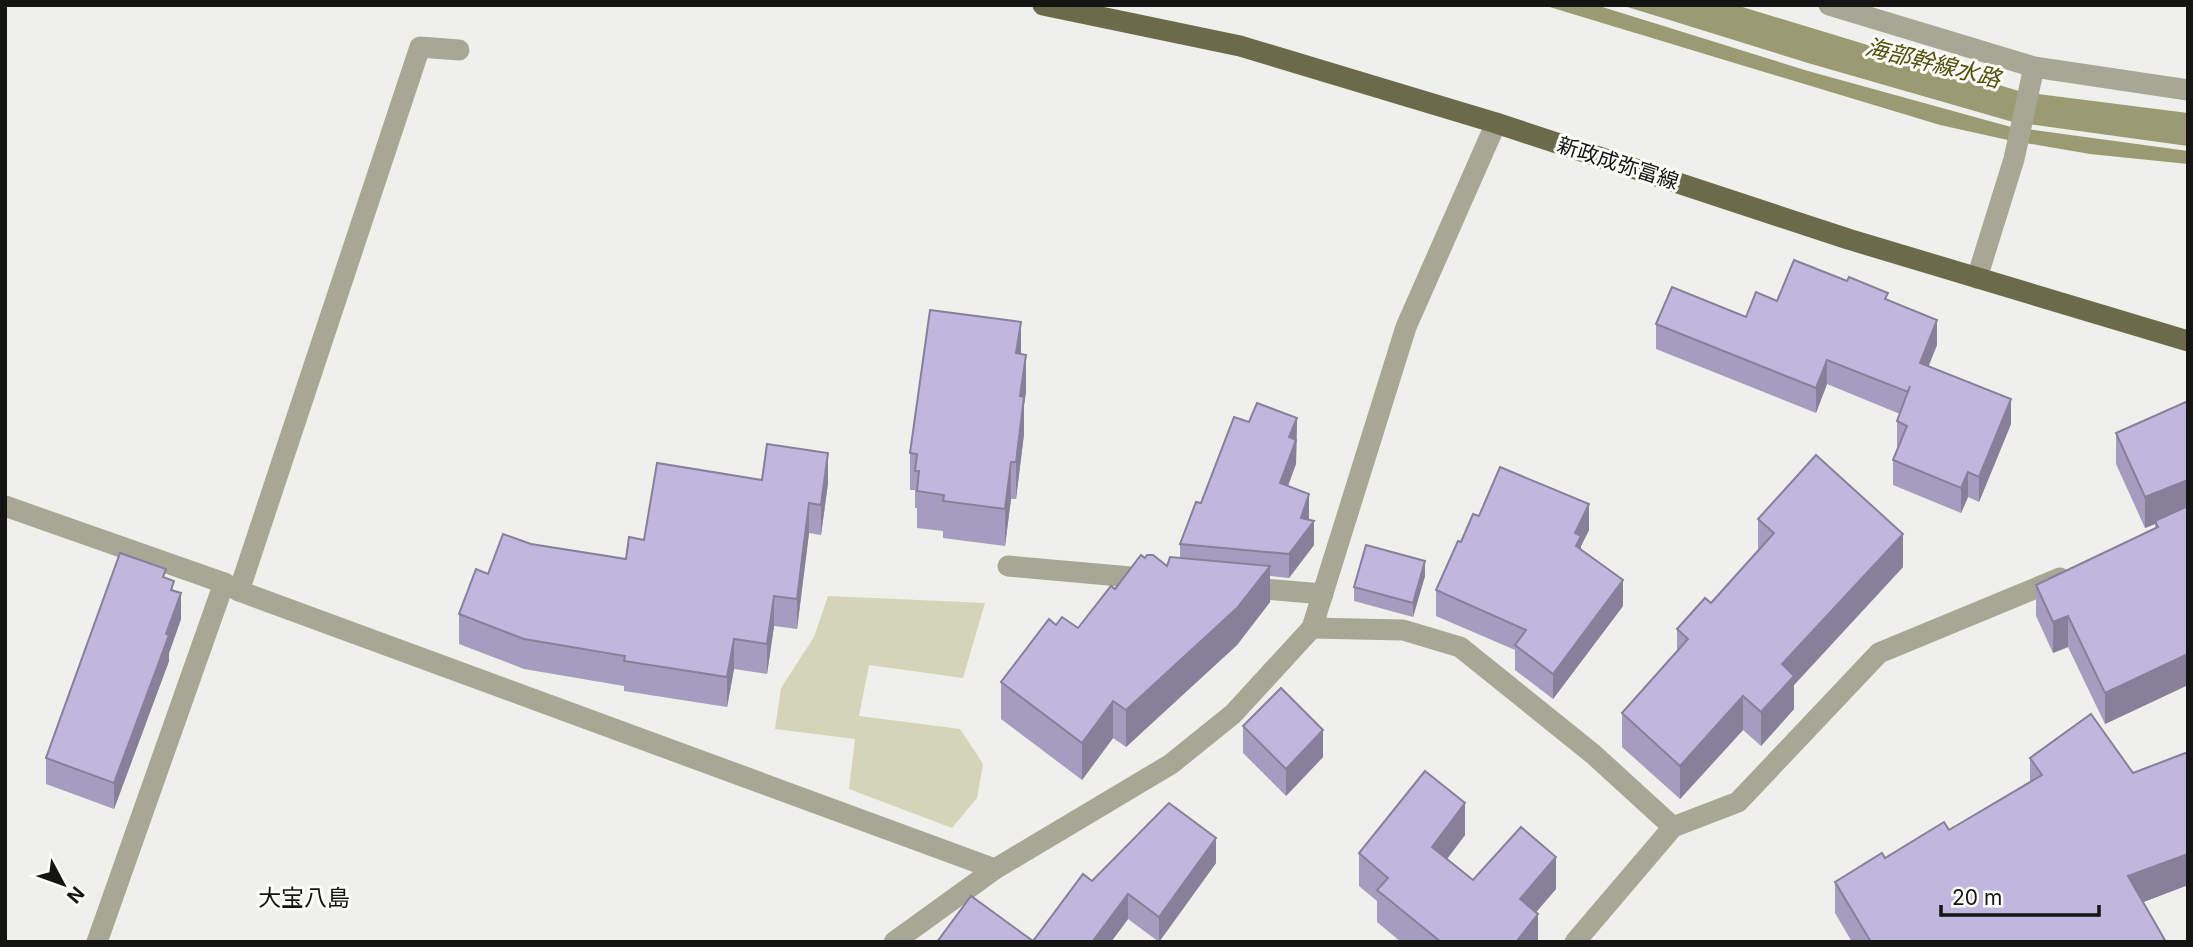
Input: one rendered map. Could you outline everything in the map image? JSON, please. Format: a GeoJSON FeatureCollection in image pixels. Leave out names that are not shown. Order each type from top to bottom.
{"type":"FeatureCollection","features":[{"type":"Feature","properties":{"kind":"main road","name":"新政成弥富線"},"geometry":{"type":"LineString","coordinates":[[1042,5],[1240,46],[1496,122],[1847,239],[2188,341]]}},
{"type":"Feature","properties":{"kind":"street"},"geometry":{"type":"LineString","coordinates":[[1829,5],[2032,75],[2188,90]]}},
{"type":"Feature","properties":{"kind":"street"},"geometry":{"type":"LineString","coordinates":[[97,942],[231,587],[419,47],[459,50]]}},
{"type":"Feature","properties":{"kind":"street"},"geometry":{"type":"LineString","coordinates":[[1977,278],[2014,159],[2032,75]]}},
{"type":"Feature","properties":{"kind":"street"},"geometry":{"type":"LineString","coordinates":[[894,942],[995,869],[1171,764],[1233,714],[1312,628],[1406,327],[1496,122]]}},
{"type":"Feature","properties":{"kind":"street"},"geometry":{"type":"LineString","coordinates":[[5,506],[995,869]]}},
{"type":"Feature","properties":{"kind":"street"},"geometry":{"type":"LineString","coordinates":[[1008,566],[1172,580]]}},
{"type":"Feature","properties":{"kind":"street"},"geometry":{"type":"LineString","coordinates":[[1575,942],[1673,827],[1738,802],[1879,653],[2072,573]]}},
{"type":"Feature","properties":{"kind":"street"},"geometry":{"type":"LineString","coordinates":[[1213,584],[1323,594]]}},
{"type":"Feature","properties":{"kind":"street"},"geometry":{"type":"LineString","coordinates":[[1312,628],[1403,630],[1460,647],[1593,754],[1673,827]]}},
{"type":"Feature","properties":{"kind":"shaded area"},"geometry":{"type":"Polygon","coordinates":[[[1543,5],[1596,5],[1808,71],[2011,127],[2188,151],[2188,164],[2090,154],[1940,125],[1543,5]]]}},
{"type":"Feature","properties":{"kind":"shaded area"},"geometry":{"type":"Polygon","coordinates":[[[1621,5],[1736,5],[2022,92],[2188,113],[2188,146],[2013,122],[1621,5]]]}},
{"type":"Feature","properties":{"kind":"shaded area"},"geometry":{"type":"Polygon","coordinates":[[[828,596],[985,603],[963,678],[869,665],[859,716],[960,729],[983,764],[977,798],[952,828],[849,789],[855,739],[775,729],[781,688],[814,637],[828,596]]]}},
{"type":"Feature","properties":{"kind":"building"},"geometry":{"type":"Polygon","coordinates":[[[1794,260],[1847,281],[1849,277],[1888,293],[1885,299],[1937,320],[1920,363],[2011,399],[1979,477],[1968,472],[1961,488],[1893,460],[1907,426],[1897,421],[1908,392],[1827,360],[1816,388],[1656,324],[1672,287],[1746,317],[1756,292],[1777,301],[1794,260]]]}},
{"type":"Feature","properties":{"kind":"building"},"geometry":{"type":"Polygon","coordinates":[[[930,310],[1021,322],[1016,353],[1026,355],[1020,396],[1024,397],[1016,462],[1011,462],[1005,509],[943,501],[944,495],[917,491],[917,454],[910,453],[930,310]]]}},
{"type":"Feature","properties":{"kind":"building"},"geometry":{"type":"Polygon","coordinates":[[[2188,401],[2188,480],[2145,497],[2116,433],[2188,401]]]}},
{"type":"Feature","properties":{"kind":"building"},"geometry":{"type":"Polygon","coordinates":[[[1257,403],[1297,418],[1289,437],[1296,440],[1280,483],[1309,494],[1301,518],[1314,521],[1289,554],[1180,544],[1196,502],[1201,503],[1234,417],[1249,422],[1257,403]]]}},
{"type":"Feature","properties":{"kind":"building"},"geometry":{"type":"Polygon","coordinates":[[[767,444],[828,453],[821,505],[809,503],[797,599],[774,596],[767,644],[734,639],[727,677],[624,661],[625,656],[524,639],[459,614],[476,569],[488,574],[503,534],[531,544],[626,559],[629,537],[644,540],[657,463],[762,480],[767,444]]]}},
{"type":"Feature","properties":{"kind":"building"},"geometry":{"type":"Polygon","coordinates":[[[1816,455],[1903,534],[1782,664],[1794,676],[1761,712],[1743,696],[1680,766],[1622,713],[1688,639],[1677,629],[1705,598],[1711,603],[1774,533],[1758,519],[1816,455]]]}},
{"type":"Feature","properties":{"kind":"building"},"geometry":{"type":"Polygon","coordinates":[[[1500,467],[1589,504],[1575,533],[1581,536],[1576,546],[1623,580],[1553,674],[1515,645],[1526,630],[1436,590],[1473,514],[1479,516],[1500,467]]]}},
{"type":"Feature","properties":{"kind":"building"},"geometry":{"type":"Polygon","coordinates":[[[2188,506],[2188,654],[2105,693],[2068,616],[2053,622],[2036,585],[2158,527],[2155,521],[2188,506]]]}},
{"type":"Feature","properties":{"kind":"building"},"geometry":{"type":"Polygon","coordinates":[[[1366,545],[1425,561],[1413,603],[1354,587],[1366,545]]]}},
{"type":"Feature","properties":{"kind":"building"},"geometry":{"type":"Polygon","coordinates":[[[120,553],[166,569],[163,577],[174,581],[171,590],[181,593],[166,634],[169,635],[114,783],[46,758],[120,553]]]}},
{"type":"Feature","properties":{"kind":"building"},"geometry":{"type":"Polygon","coordinates":[[[1141,555],[1145,558],[1147,555],[1153,555],[1167,566],[1170,557],[1270,566],[1237,608],[1126,710],[1113,701],[1082,743],[1001,682],[1049,619],[1056,625],[1062,617],[1078,628],[1111,586],[1115,589],[1141,555]]]}},
{"type":"Feature","properties":{"kind":"building"},"geometry":{"type":"Polygon","coordinates":[[[1281,688],[1323,730],[1286,769],[1243,726],[1281,688]]]}},
{"type":"Feature","properties":{"kind":"building"},"geometry":{"type":"Polygon","coordinates":[[[2091,714],[2133,773],[2188,752],[2188,854],[2128,876],[2166,942],[1871,942],[1835,882],[1882,853],[1885,858],[1944,822],[1949,830],[2042,775],[2030,758],[2091,714]]]}},
{"type":"Feature","properties":{"kind":"building"},"geometry":{"type":"Polygon","coordinates":[[[1425,771],[1465,803],[1432,847],[1473,880],[1521,827],[1556,857],[1520,899],[1538,914],[1516,942],[1441,942],[1377,890],[1388,878],[1359,853],[1425,771]]]}},
{"type":"Feature","properties":{"kind":"building"},"geometry":{"type":"Polygon","coordinates":[[[1169,803],[1216,838],[1159,917],[1128,894],[1092,942],[937,942],[971,896],[1033,941],[1083,874],[1092,881],[1169,803]]]}},
{"type":"Feature","properties":{"kind":"district","name":"大宝八島"},"geometry":{"type":"Point","coordinates":[304,898]}},
{"type":"Feature","properties":{"kind":"water label","name":"海部幹線水路"},"geometry":{"type":"Point","coordinates":[1933,63]}}]}
